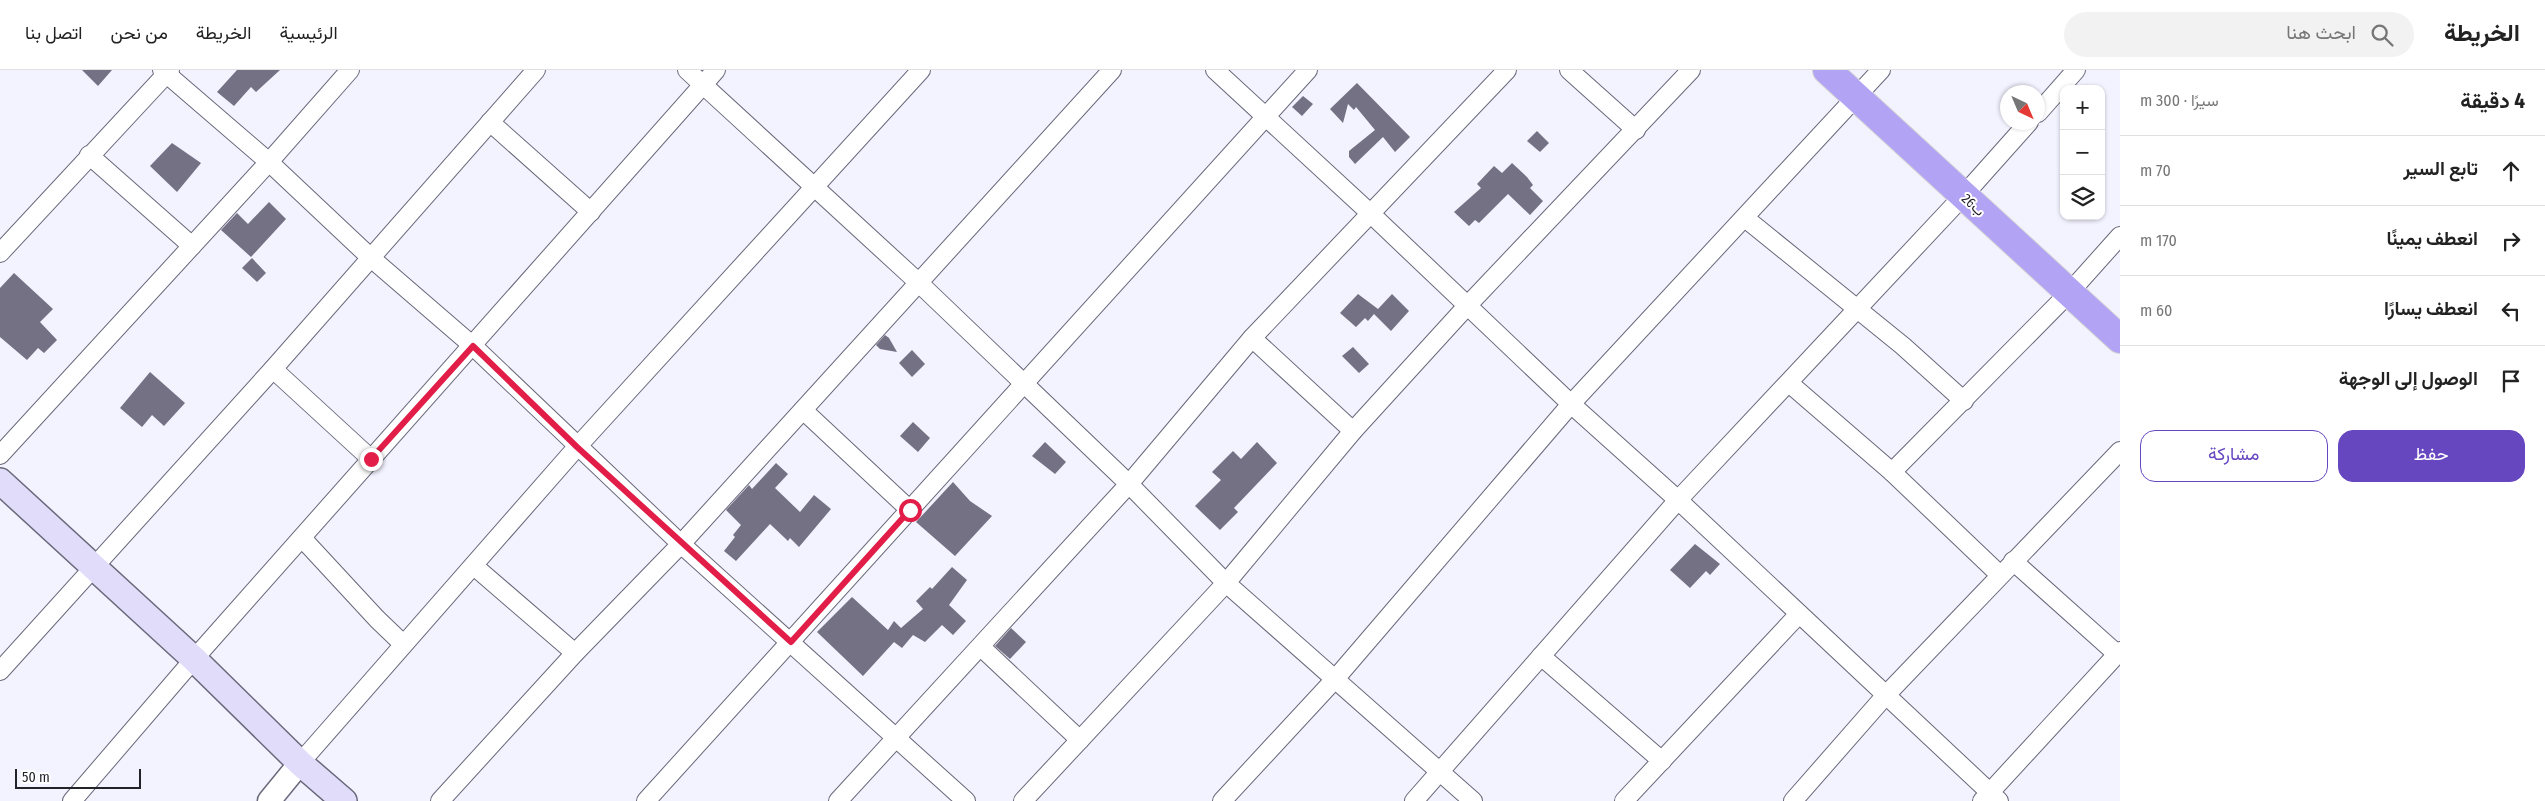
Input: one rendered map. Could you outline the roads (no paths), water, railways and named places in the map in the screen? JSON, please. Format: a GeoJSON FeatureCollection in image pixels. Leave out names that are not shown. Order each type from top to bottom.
{"type":"FeatureCollection","features":[{"type":"Feature","properties":{"kind":"highway","name":"26ب"},"geometry":{"type":"LineString","coordinates":[[1827,70],[2120,340]]}},
{"type":"Feature","properties":{"kind":"main road"},"geometry":{"type":"LineString","coordinates":[[0,481],[94,570],[194,659],[300,764],[344,801]]}},
{"type":"Feature","properties":{"kind":"street"},"geometry":{"type":"LineString","coordinates":[[0,455],[269,162],[350,70]]}},
{"type":"Feature","properties":{"kind":"street"},"geometry":{"type":"LineString","coordinates":[[0,671],[94,570],[372,258],[536,70]]}},
{"type":"Feature","properties":{"kind":"street"},"geometry":{"type":"LineString","coordinates":[[687,70],[919,283],[1128,484],[1226,583],[1336,678],[1473,801]]}},
{"type":"Feature","properties":{"kind":"street"},"geometry":{"type":"LineString","coordinates":[[72,801],[194,659],[716,70]]}},
{"type":"Feature","properties":{"kind":"street"},"geometry":{"type":"LineString","coordinates":[[269,801],[403,644],[474,566],[577,447],[814,185],[921,70]]}},
{"type":"Feature","properties":{"kind":"street"},"geometry":{"type":"LineString","coordinates":[[440,801],[575,653],[681,544],[1112,70]]}},
{"type":"Feature","properties":{"kind":"street"},"geometry":{"type":"LineString","coordinates":[[1215,70],[1266,115],[1571,404],[1678,500],[1990,798],[2119,652],[2013,561]]}},
{"type":"Feature","properties":{"kind":"street"},"geometry":{"type":"LineString","coordinates":[[646,801],[1308,70]]}},
{"type":"Feature","properties":{"kind":"street"},"geometry":{"type":"LineString","coordinates":[[838,801],[896,736],[981,647],[1128,484],[1252,338],[1507,70]]}},
{"type":"Feature","properties":{"kind":"street"},"geometry":{"type":"LineString","coordinates":[[1569,70],[1636,130]]}},
{"type":"Feature","properties":{"kind":"street"},"geometry":{"type":"LineString","coordinates":[[1023,801],[1226,583],[1353,431],[1467,306],[1691,70]]}},
{"type":"Feature","properties":{"kind":"street"},"geometry":{"type":"LineString","coordinates":[[1222,801],[1336,678],[1571,404],[1881,70]]}},
{"type":"Feature","properties":{"kind":"street"},"geometry":{"type":"LineString","coordinates":[[2045,105],[2076,70]]}},
{"type":"Feature","properties":{"kind":"street"},"geometry":{"type":"LineString","coordinates":[[0,253],[166,71],[269,162],[372,258],[473,346],[681,544],[966,801]]}},
{"type":"Feature","properties":{"kind":"street"},"geometry":{"type":"LineString","coordinates":[[490,122],[591,212]]}},
{"type":"Feature","properties":{"kind":"street"},"geometry":{"type":"LineString","coordinates":[[1414,801],[1678,500],[1963,196],[2022,130]]}},
{"type":"Feature","properties":{"kind":"street"},"geometry":{"type":"LineString","coordinates":[[89,155],[192,246]]}},
{"type":"Feature","properties":{"kind":"street"},"geometry":{"type":"LineString","coordinates":[[1745,218],[1857,308],[1964,401]]}},
{"type":"Feature","properties":{"kind":"street"},"geometry":{"type":"LineString","coordinates":[[1892,472],[2069,293],[2120,236]]}},
{"type":"Feature","properties":{"kind":"street"},"geometry":{"type":"LineString","coordinates":[[1252,338],[1353,431]]}},
{"type":"Feature","properties":{"kind":"street"},"geometry":{"type":"LineString","coordinates":[[273,369],[371,459]]}},
{"type":"Feature","properties":{"kind":"street"},"geometry":{"type":"LineString","coordinates":[[1789,383],[1892,472],[2000,575]]}},
{"type":"Feature","properties":{"kind":"street"},"geometry":{"type":"LineString","coordinates":[[803,410],[910,510]]}},
{"type":"Feature","properties":{"kind":"street"},"geometry":{"type":"LineString","coordinates":[[1793,801],[1885,696],[2120,451]]}},
{"type":"Feature","properties":{"kind":"street"},"geometry":{"type":"LineString","coordinates":[[302,538],[377,619],[403,644]]}},
{"type":"Feature","properties":{"kind":"street"},"geometry":{"type":"LineString","coordinates":[[474,566],[575,653]]}},
{"type":"Feature","properties":{"kind":"street"},"geometry":{"type":"LineString","coordinates":[[1624,801],[1799,614]]}},
{"type":"Feature","properties":{"kind":"street"},"geometry":{"type":"LineString","coordinates":[[981,647],[1080,740]]}},
{"type":"Feature","properties":{"kind":"street"},"geometry":{"type":"LineString","coordinates":[[1541,656],[1662,761]]}}]}
